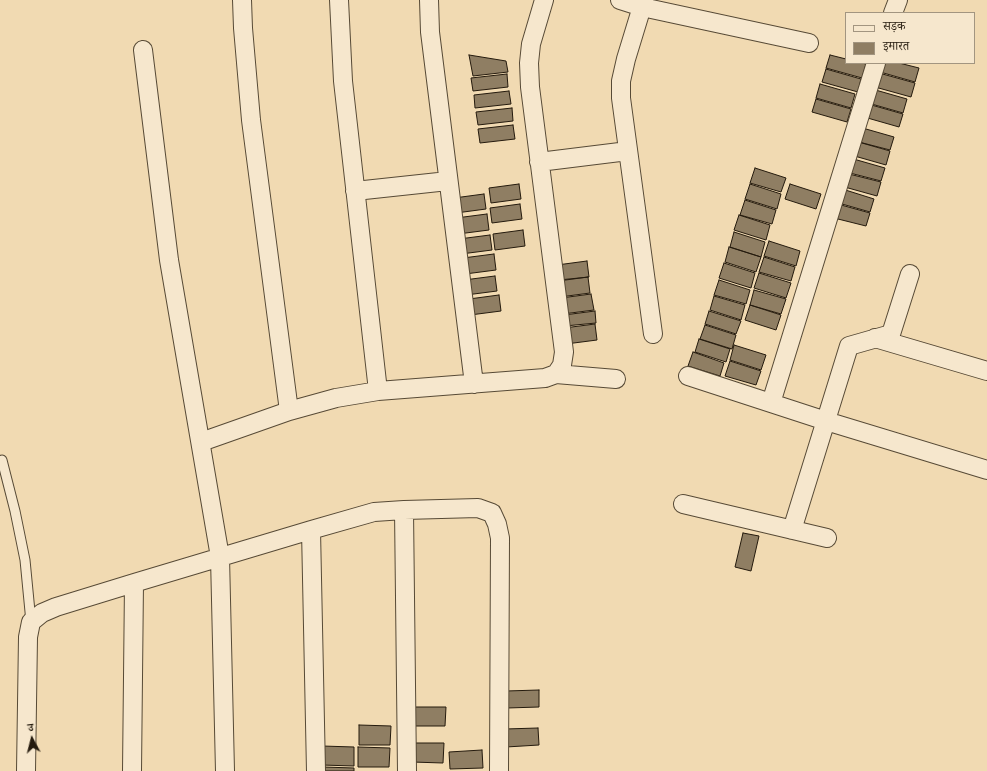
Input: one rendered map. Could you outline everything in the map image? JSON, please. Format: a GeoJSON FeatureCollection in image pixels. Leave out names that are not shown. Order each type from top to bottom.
{"type":"FeatureCollection","features":[{"type":"Feature","properties":{"kind":"street"},"geometry":{"type":"LineString","coordinates":[[242,0],[251,120],[289,411]]}},
{"type":"Feature","properties":{"kind":"street"},"geometry":{"type":"LineString","coordinates":[[339,0],[343,81],[378,392]]}},
{"type":"Feature","properties":{"kind":"street"},"geometry":{"type":"LineString","coordinates":[[429,0],[430,32],[474,384]]}},
{"type":"Feature","properties":{"kind":"street"},"geometry":{"type":"LineString","coordinates":[[544,0],[531,44],[529,63],[530,87],[539,162],[564,352],[562,366],[556,374]]}},
{"type":"Feature","properties":{"kind":"street"},"geometry":{"type":"LineString","coordinates":[[620,0],[643,4],[809,43]]}},
{"type":"Feature","properties":{"kind":"street"},"geometry":{"type":"LineString","coordinates":[[893,12],[898,0]]}},
{"type":"Feature","properties":{"kind":"street"},"geometry":{"type":"LineString","coordinates":[[643,4],[626,59],[621,81],[621,98],[653,334]]}},
{"type":"Feature","properties":{"kind":"street"},"geometry":{"type":"LineString","coordinates":[[143,50],[169,260],[220,557],[226,771]]}},
{"type":"Feature","properties":{"kind":"street"},"geometry":{"type":"LineString","coordinates":[[771,403],[876,64]]}},
{"type":"Feature","properties":{"kind":"street"},"geometry":{"type":"LineString","coordinates":[[539,162],[628,151]]}},
{"type":"Feature","properties":{"kind":"street"},"geometry":{"type":"LineString","coordinates":[[355,191],[448,180]]}},
{"type":"Feature","properties":{"kind":"street"},"geometry":{"type":"LineString","coordinates":[[792,530],[849,346],[890,334],[910,274]]}},
{"type":"Feature","properties":{"kind":"street"},"geometry":{"type":"LineString","coordinates":[[875,338],[987,371]]}},
{"type":"Feature","properties":{"kind":"street"},"geometry":{"type":"LineString","coordinates":[[201,442],[289,411],[336,398],[378,392],[545,378],[556,374],[616,379]]}},
{"type":"Feature","properties":{"kind":"street"},"geometry":{"type":"LineString","coordinates":[[688,376],[826,421],[987,470]]}},
{"type":"Feature","properties":{"kind":"street"},"geometry":{"type":"LineString","coordinates":[[683,504],[826,538]]}},
{"type":"Feature","properties":{"kind":"street"},"geometry":{"type":"LineString","coordinates":[[26,771],[28,637],[31,622],[42,613],[56,607],[134,583],[374,512],[478,508],[492,513],[497,524],[500,538],[499,771]]}},
{"type":"Feature","properties":{"kind":"street"},"geometry":{"type":"LineString","coordinates":[[404,510],[406,771]]}},
{"type":"Feature","properties":{"kind":"street"},"geometry":{"type":"LineString","coordinates":[[311,530],[316,771]]}},
{"type":"Feature","properties":{"kind":"street"},"geometry":{"type":"LineString","coordinates":[[132,771],[134,583]]}},
{"type":"Feature","properties":{"kind":"lane"},"geometry":{"type":"LineString","coordinates":[[2,460],[15,511],[25,560],[31,622]]}},
{"type":"Feature","properties":{"kind":"building"},"geometry":{"type":"Polygon","coordinates":[[[469,55],[506,61],[508,72],[473,76],[469,55]]]}},
{"type":"Feature","properties":{"kind":"building"},"geometry":{"type":"Polygon","coordinates":[[[830,55],[845,59],[845,64],[866,64],[862,78],[826,68],[830,55]]]}},
{"type":"Feature","properties":{"kind":"building"},"geometry":{"type":"Polygon","coordinates":[[[882,64],[903,64],[919,68],[915,82],[880,72],[882,64]]]}},
{"type":"Feature","properties":{"kind":"building"},"geometry":{"type":"Polygon","coordinates":[[[826,69],[861,79],[858,92],[822,82],[826,69]]]}},
{"type":"Feature","properties":{"kind":"building"},"geometry":{"type":"Polygon","coordinates":[[[879,73],[915,83],[911,97],[875,87],[879,73]]]}},
{"type":"Feature","properties":{"kind":"building"},"geometry":{"type":"Polygon","coordinates":[[[507,74],[508,87],[473,91],[471,78],[507,74]]]}},
{"type":"Feature","properties":{"kind":"building"},"geometry":{"type":"Polygon","coordinates":[[[820,84],[855,94],[851,108],[816,98],[820,84]]]}},
{"type":"Feature","properties":{"kind":"building"},"geometry":{"type":"Polygon","coordinates":[[[872,89],[907,99],[903,113],[868,103],[872,89]]]}},
{"type":"Feature","properties":{"kind":"building"},"geometry":{"type":"Polygon","coordinates":[[[509,91],[511,104],[475,108],[474,95],[509,91]]]}},
{"type":"Feature","properties":{"kind":"building"},"geometry":{"type":"Polygon","coordinates":[[[816,99],[851,109],[847,122],[812,112],[816,99]]]}},
{"type":"Feature","properties":{"kind":"building"},"geometry":{"type":"Polygon","coordinates":[[[868,104],[903,114],[899,127],[864,117],[868,104]]]}},
{"type":"Feature","properties":{"kind":"building"},"geometry":{"type":"Polygon","coordinates":[[[512,108],[513,121],[478,125],[476,112],[512,108]]]}},
{"type":"Feature","properties":{"kind":"building"},"geometry":{"type":"Polygon","coordinates":[[[513,125],[515,139],[480,143],[478,129],[513,125]]]}},
{"type":"Feature","properties":{"kind":"building"},"geometry":{"type":"Polygon","coordinates":[[[859,127],[894,137],[890,150],[855,141],[859,127]]]}},
{"type":"Feature","properties":{"kind":"building"},"geometry":{"type":"Polygon","coordinates":[[[855,141],[890,151],[886,165],[851,155],[855,141]]]}},
{"type":"Feature","properties":{"kind":"building"},"geometry":{"type":"Polygon","coordinates":[[[850,158],[885,168],[881,181],[846,172],[850,158]]]}},
{"type":"Feature","properties":{"kind":"building"},"geometry":{"type":"Polygon","coordinates":[[[755,168],[786,178],[781,192],[750,183],[755,168]]]}},
{"type":"Feature","properties":{"kind":"building"},"geometry":{"type":"Polygon","coordinates":[[[845,173],[881,182],[877,196],[841,186],[845,173]]]}},
{"type":"Feature","properties":{"kind":"building"},"geometry":{"type":"Polygon","coordinates":[[[519,184],[521,199],[491,203],[489,188],[519,184]]]}},
{"type":"Feature","properties":{"kind":"building"},"geometry":{"type":"Polygon","coordinates":[[[750,184],[781,194],[777,209],[745,199],[750,184]]]}},
{"type":"Feature","properties":{"kind":"building"},"geometry":{"type":"Polygon","coordinates":[[[790,184],[821,194],[816,209],[785,199],[790,184]]]}},
{"type":"Feature","properties":{"kind":"building"},"geometry":{"type":"Polygon","coordinates":[[[839,188],[874,199],[870,212],[835,202],[839,188]]]}},
{"type":"Feature","properties":{"kind":"building"},"geometry":{"type":"Polygon","coordinates":[[[484,194],[486,209],[456,213],[454,198],[484,194]]]}},
{"type":"Feature","properties":{"kind":"building"},"geometry":{"type":"Polygon","coordinates":[[[745,200],[776,210],[772,224],[740,215],[745,200]]]}},
{"type":"Feature","properties":{"kind":"building"},"geometry":{"type":"Polygon","coordinates":[[[834,203],[870,213],[866,226],[830,217],[834,203]]]}},
{"type":"Feature","properties":{"kind":"building"},"geometry":{"type":"Polygon","coordinates":[[[520,204],[522,219],[492,223],[490,208],[520,204]]]}},
{"type":"Feature","properties":{"kind":"building"},"geometry":{"type":"Polygon","coordinates":[[[487,214],[489,230],[458,234],[456,218],[487,214]]]}},
{"type":"Feature","properties":{"kind":"building"},"geometry":{"type":"Polygon","coordinates":[[[739,215],[770,225],[766,240],[734,230],[739,215]]]}},
{"type":"Feature","properties":{"kind":"building"},"geometry":{"type":"Polygon","coordinates":[[[523,230],[525,246],[495,250],[493,234],[523,230]]]}},
{"type":"Feature","properties":{"kind":"building"},"geometry":{"type":"Polygon","coordinates":[[[734,232],[765,242],[761,257],[730,247],[734,232]]]}},
{"type":"Feature","properties":{"kind":"building"},"geometry":{"type":"Polygon","coordinates":[[[490,235],[492,250],[461,254],[459,239],[490,235]]]}},
{"type":"Feature","properties":{"kind":"building"},"geometry":{"type":"Polygon","coordinates":[[[769,241],[800,251],[796,266],[764,256],[769,241]]]}},
{"type":"Feature","properties":{"kind":"building"},"geometry":{"type":"Polygon","coordinates":[[[729,247],[761,257],[756,272],[725,262],[729,247]]]}},
{"type":"Feature","properties":{"kind":"building"},"geometry":{"type":"Polygon","coordinates":[[[494,254],[496,270],[465,274],[463,258],[494,254]]]}},
{"type":"Feature","properties":{"kind":"building"},"geometry":{"type":"Polygon","coordinates":[[[764,257],[795,267],[791,281],[759,272],[764,257]]]}},
{"type":"Feature","properties":{"kind":"building"},"geometry":{"type":"Polygon","coordinates":[[[587,261],[589,277],[559,280],[557,265],[587,261]]]}},
{"type":"Feature","properties":{"kind":"building"},"geometry":{"type":"Polygon","coordinates":[[[724,263],[755,273],[751,288],[719,278],[724,263]]]}},
{"type":"Feature","properties":{"kind":"building"},"geometry":{"type":"Polygon","coordinates":[[[759,273],[791,283],[786,298],[754,288],[759,273]]]}},
{"type":"Feature","properties":{"kind":"building"},"geometry":{"type":"Polygon","coordinates":[[[495,276],[497,291],[466,295],[464,280],[495,276]]]}},
{"type":"Feature","properties":{"kind":"building"},"geometry":{"type":"Polygon","coordinates":[[[588,277],[590,293],[560,297],[558,281],[588,277]]]}},
{"type":"Feature","properties":{"kind":"building"},"geometry":{"type":"Polygon","coordinates":[[[719,280],[750,290],[746,304],[714,295],[719,280]]]}},
{"type":"Feature","properties":{"kind":"building"},"geometry":{"type":"Polygon","coordinates":[[[754,290],[786,299],[781,314],[750,305],[754,290]]]}},
{"type":"Feature","properties":{"kind":"building"},"geometry":{"type":"Polygon","coordinates":[[[591,294],[594,310],[563,314],[561,298],[591,294]]]}},
{"type":"Feature","properties":{"kind":"building"},"geometry":{"type":"Polygon","coordinates":[[[499,295],[501,311],[470,315],[469,299],[499,295]]]}},
{"type":"Feature","properties":{"kind":"building"},"geometry":{"type":"Polygon","coordinates":[[[714,296],[745,305],[741,320],[710,310],[714,296]]]}},
{"type":"Feature","properties":{"kind":"building"},"geometry":{"type":"Polygon","coordinates":[[[750,305],[781,315],[776,330],[745,320],[750,305]]]}},
{"type":"Feature","properties":{"kind":"building"},"geometry":{"type":"Polygon","coordinates":[[[595,311],[596,323],[565,326],[564,315],[595,311]]]}},
{"type":"Feature","properties":{"kind":"building"},"geometry":{"type":"Polygon","coordinates":[[[709,311],[741,321],[736,334],[705,324],[709,311]]]}},
{"type":"Feature","properties":{"kind":"building"},"geometry":{"type":"Polygon","coordinates":[[[595,324],[597,340],[566,344],[564,328],[595,324]]]}},
{"type":"Feature","properties":{"kind":"building"},"geometry":{"type":"Polygon","coordinates":[[[705,325],[736,335],[732,349],[700,339],[705,325]]]}},
{"type":"Feature","properties":{"kind":"building"},"geometry":{"type":"Polygon","coordinates":[[[699,339],[730,349],[726,362],[695,352],[699,339]]]}},
{"type":"Feature","properties":{"kind":"building"},"geometry":{"type":"Polygon","coordinates":[[[734,345],[766,355],[761,370],[730,360],[734,345]]]}},
{"type":"Feature","properties":{"kind":"building"},"geometry":{"type":"Polygon","coordinates":[[[693,352],[724,363],[720,376],[688,366],[693,352]]]}},
{"type":"Feature","properties":{"kind":"building"},"geometry":{"type":"Polygon","coordinates":[[[730,361],[761,371],[756,385],[725,376],[730,361]]]}},
{"type":"Feature","properties":{"kind":"building"},"geometry":{"type":"Polygon","coordinates":[[[743,533],[759,536],[751,571],[735,567],[743,533]]]}},
{"type":"Feature","properties":{"kind":"building"},"geometry":{"type":"Polygon","coordinates":[[[539,690],[539,707],[507,708],[506,691],[539,690]]]}},
{"type":"Feature","properties":{"kind":"building"},"geometry":{"type":"Polygon","coordinates":[[[414,707],[446,707],[445,726],[414,726],[414,707]]]}},
{"type":"Feature","properties":{"kind":"building"},"geometry":{"type":"Polygon","coordinates":[[[359,725],[391,726],[390,745],[359,745],[359,725]]]}},
{"type":"Feature","properties":{"kind":"building"},"geometry":{"type":"Polygon","coordinates":[[[538,728],[539,745],[506,747],[505,729],[538,728]]]}},
{"type":"Feature","properties":{"kind":"building"},"geometry":{"type":"Polygon","coordinates":[[[412,743],[444,743],[443,763],[412,762],[412,743]]]}},
{"type":"Feature","properties":{"kind":"building"},"geometry":{"type":"Polygon","coordinates":[[[322,746],[354,747],[354,766],[322,765],[322,746]]]}},
{"type":"Feature","properties":{"kind":"building"},"geometry":{"type":"Polygon","coordinates":[[[358,747],[390,748],[389,767],[358,767],[358,747]]]}},
{"type":"Feature","properties":{"kind":"building"},"geometry":{"type":"Polygon","coordinates":[[[482,750],[483,768],[450,769],[449,752],[482,750]]]}},
{"type":"Feature","properties":{"kind":"building"},"geometry":{"type":"Polygon","coordinates":[[[323,767],[354,768],[354,771],[323,771],[323,767]]]}}]}
